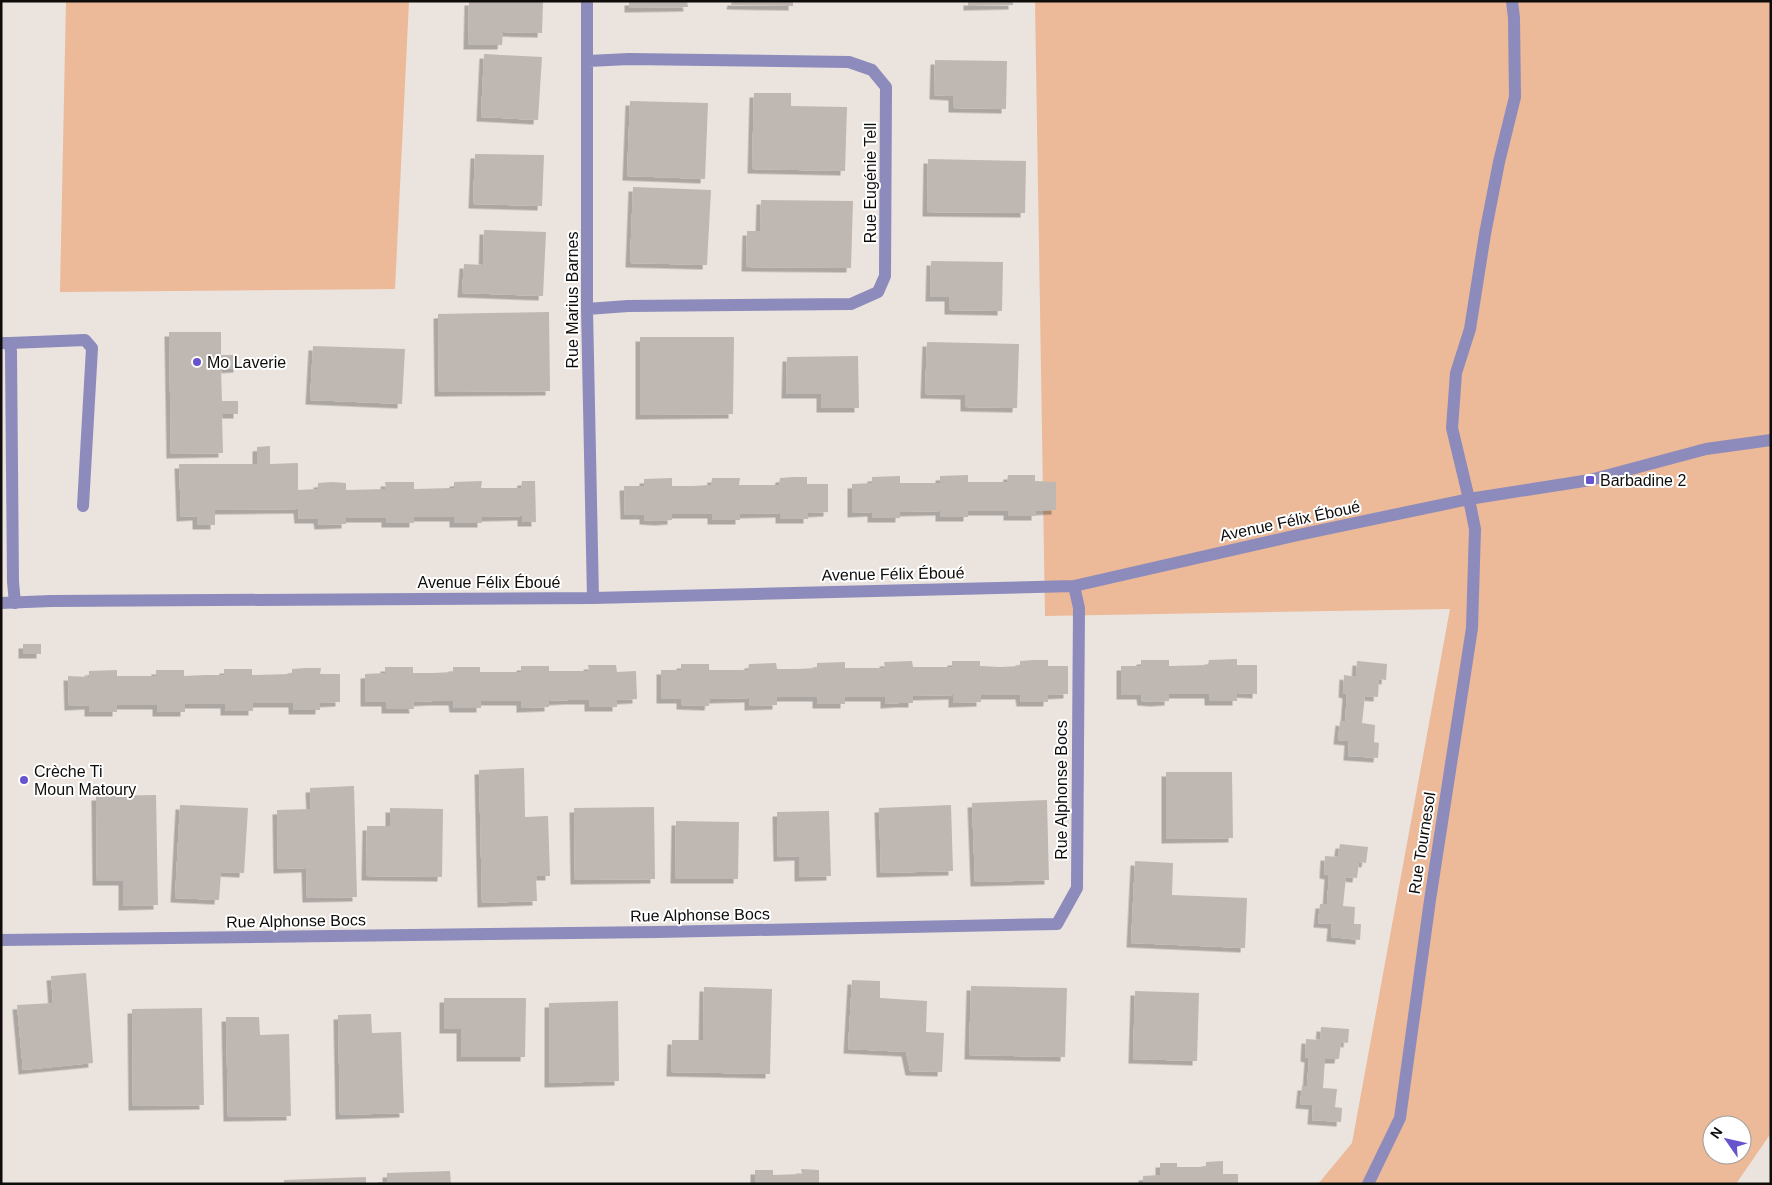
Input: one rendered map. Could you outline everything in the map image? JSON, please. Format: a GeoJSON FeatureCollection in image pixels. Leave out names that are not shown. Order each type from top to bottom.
{"type":"FeatureCollection","features":[{"type":"Feature","properties":{"kind":"street","name":"Rue Marius Barnes"},"geometry":{"type":"LineString","coordinates":[[587,1],[587,308],[593,598]]}},
{"type":"Feature","properties":{"kind":"street","name":"Rue Tournesol"},"geometry":{"type":"LineString","coordinates":[[1368,1184],[1400,1118],[1430,900],[1472,628],[1475,529],[1452,428],[1456,373],[1470,329],[1485,234],[1499,162],[1515,97],[1512,1]]}},
{"type":"Feature","properties":{"kind":"street","name":"Rue Eugénie Tell"},"geometry":{"type":"LineString","coordinates":[[587,308],[851,304],[878,292],[886,276],[886,87],[872,70],[849,62],[629,59],[588,61]]}},
{"type":"Feature","properties":{"kind":"street"},"geometry":{"type":"LineString","coordinates":[[15,603],[13,582],[11,352],[6,343],[85,340],[92,348],[83,506]]}},
{"type":"Feature","properties":{"kind":"street","name":"Avenue Félix Éboué"},"geometry":{"type":"LineString","coordinates":[[1,603],[51,601],[593,598],[1074,586],[1298,535],[1469,499],[1590,480],[1706,449],[1771,440]]}},
{"type":"Feature","properties":{"kind":"street","name":"Rue Alphonse Bocs"},"geometry":{"type":"LineString","coordinates":[[1,940],[657,932],[1057,924],[1077,888],[1079,608],[1074,586]]}},
{"type":"Feature","properties":{"kind":"shaded area"},"geometry":{"type":"Polygon","coordinates":[[[66,1],[409,1],[395,289],[60,292],[66,1]]]}},
{"type":"Feature","properties":{"kind":"shaded area"},"geometry":{"type":"Polygon","coordinates":[[[1035,1],[1771,1],[1771,1133],[1752,1161],[1752,1115],[1702,1115],[1702,1165],[1749,1165],[1736,1184],[1318,1184],[1352,1143],[1450,609],[1045,616],[1035,1]]]}},
{"type":"Feature","properties":{"kind":"building"},"geometry":{"type":"Polygon","coordinates":[[[469,1],[543,1],[542,33],[503,32],[502,45],[468,45],[469,1]]]}},
{"type":"Feature","properties":{"kind":"building"},"geometry":{"type":"Polygon","coordinates":[[[629,1],[687,1],[688,7],[629,8],[629,1]]]}},
{"type":"Feature","properties":{"kind":"building"},"geometry":{"type":"Polygon","coordinates":[[[732,1],[793,1],[793,6],[731,5],[732,1]]]}},
{"type":"Feature","properties":{"kind":"building"},"geometry":{"type":"Polygon","coordinates":[[[968,1],[1013,1],[1013,5],[968,6],[968,1]]]}},
{"type":"Feature","properties":{"kind":"building"},"geometry":{"type":"Polygon","coordinates":[[[484,54],[542,57],[538,120],[481,117],[484,54]]]}},
{"type":"Feature","properties":{"kind":"building"},"geometry":{"type":"Polygon","coordinates":[[[935,60],[1007,61],[1006,109],[953,108],[953,96],[934,95],[935,60]]]}},
{"type":"Feature","properties":{"kind":"building"},"geometry":{"type":"Polygon","coordinates":[[[754,93],[791,93],[791,106],[847,107],[845,171],[752,169],[754,93]]]}},
{"type":"Feature","properties":{"kind":"building"},"geometry":{"type":"Polygon","coordinates":[[[630,101],[708,103],[705,179],[627,176],[630,101]]]}},
{"type":"Feature","properties":{"kind":"building"},"geometry":{"type":"Polygon","coordinates":[[[475,154],[544,155],[542,206],[473,204],[475,154]]]}},
{"type":"Feature","properties":{"kind":"building"},"geometry":{"type":"Polygon","coordinates":[[[928,159],[1026,161],[1025,213],[927,212],[928,159]]]}},
{"type":"Feature","properties":{"kind":"building"},"geometry":{"type":"Polygon","coordinates":[[[633,187],[711,190],[707,265],[630,263],[633,187]]]}},
{"type":"Feature","properties":{"kind":"building"},"geometry":{"type":"Polygon","coordinates":[[[761,200],[853,201],[851,268],[746,267],[747,231],[760,231],[761,200]]]}},
{"type":"Feature","properties":{"kind":"building"},"geometry":{"type":"Polygon","coordinates":[[[484,230],[546,232],[543,296],[462,293],[464,264],[483,265],[484,230]]]}},
{"type":"Feature","properties":{"kind":"building"},"geometry":{"type":"Polygon","coordinates":[[[931,261],[1003,262],[1002,311],[949,310],[949,297],[930,297],[931,261]]]}},
{"type":"Feature","properties":{"kind":"building"},"geometry":{"type":"Polygon","coordinates":[[[549,312],[550,391],[439,392],[438,314],[549,312]]]}},
{"type":"Feature","properties":{"kind":"building"},"geometry":{"type":"Polygon","coordinates":[[[169,332],[221,332],[221,355],[238,355],[238,368],[221,369],[222,401],[238,401],[238,414],[222,414],[223,453],[171,454],[169,332]]]}},
{"type":"Feature","properties":{"kind":"building"},"geometry":{"type":"Polygon","coordinates":[[[640,337],[734,337],[733,414],[640,415],[640,337]]]}},
{"type":"Feature","properties":{"kind":"building"},"geometry":{"type":"Polygon","coordinates":[[[927,342],[1019,344],[1017,408],[965,407],[965,395],[925,394],[927,342]]]}},
{"type":"Feature","properties":{"kind":"building"},"geometry":{"type":"Polygon","coordinates":[[[313,346],[405,349],[402,404],[310,400],[313,346]]]}},
{"type":"Feature","properties":{"kind":"building"},"geometry":{"type":"Polygon","coordinates":[[[858,356],[859,408],[821,408],[821,394],[786,394],[787,357],[858,356]]]}},
{"type":"Feature","properties":{"kind":"building"},"geometry":{"type":"Polygon","coordinates":[[[270,446],[270,464],[298,463],[298,490],[318,489],[318,483],[332,482],[346,483],[346,490],[386,489],[385,482],[414,482],[414,489],[454,488],[454,482],[482,481],[481,488],[521,488],[522,481],[535,481],[536,522],[522,522],[522,516],[482,517],[482,523],[454,523],[454,517],[414,517],[414,523],[386,523],[386,518],[346,518],[346,524],[319,525],[318,519],[299,519],[298,509],[215,510],[215,525],[197,525],[197,516],[181,517],[179,464],[257,464],[257,447],[270,446]]]}},
{"type":"Feature","properties":{"kind":"building"},"geometry":{"type":"Polygon","coordinates":[[[968,475],[968,482],[1007,482],[1008,475],[1035,475],[1035,481],[1056,482],[1056,510],[1036,511],[1036,516],[1008,516],[1008,511],[968,511],[968,517],[940,517],[940,511],[900,512],[900,518],[872,518],[872,512],[852,513],[852,484],[872,483],[872,477],[900,476],[900,483],[940,483],[940,476],[968,475]]]}},
{"type":"Feature","properties":{"kind":"building"},"geometry":{"type":"Polygon","coordinates":[[[807,477],[807,484],[828,484],[828,512],[808,513],[808,519],[780,519],[780,513],[740,514],[740,520],[712,520],[712,514],[672,514],[672,520],[659,521],[644,520],[644,515],[625,515],[624,486],[644,486],[644,479],[672,478],[672,486],[711,485],[712,478],[740,478],[739,485],[779,485],[780,478],[807,477]]]}},
{"type":"Feature","properties":{"kind":"building"},"geometry":{"type":"Polygon","coordinates":[[[23,644],[41,644],[41,654],[23,654],[23,644]]]}},
{"type":"Feature","properties":{"kind":"building"},"geometry":{"type":"Polygon","coordinates":[[[1237,659],[1237,665],[1257,665],[1257,694],[1237,693],[1237,701],[1209,701],[1209,694],[1169,694],[1169,701],[1155,702],[1142,701],[1141,695],[1121,695],[1121,666],[1141,666],[1141,660],[1169,660],[1169,666],[1208,665],[1209,660],[1237,659]]]}},
{"type":"Feature","properties":{"kind":"building"},"geometry":{"type":"Polygon","coordinates":[[[1048,660],[1048,666],[1068,666],[1068,694],[1048,695],[1048,702],[1021,702],[1020,695],[981,695],[981,702],[953,703],[953,695],[913,696],[913,703],[885,704],[885,697],[845,697],[845,704],[817,704],[817,697],[777,697],[777,705],[749,706],[749,698],[710,699],[709,706],[681,705],[681,699],[661,699],[661,670],[681,670],[681,664],[709,664],[709,670],[748,670],[749,664],[776,663],[777,669],[817,668],[817,663],[845,662],[845,668],[885,668],[884,662],[912,661],[913,667],[952,667],[952,661],[980,661],[980,666],[1000,667],[1020,666],[1020,661],[1048,660]]]}},
{"type":"Feature","properties":{"kind":"building"},"geometry":{"type":"Polygon","coordinates":[[[1357,661],[1387,664],[1386,680],[1379,679],[1378,697],[1365,696],[1362,723],[1375,725],[1374,742],[1379,743],[1378,758],[1348,756],[1349,741],[1338,740],[1340,721],[1345,722],[1347,694],[1343,693],[1344,675],[1356,677],[1357,661]]]}},
{"type":"Feature","properties":{"kind":"building"},"geometry":{"type":"Polygon","coordinates":[[[588,665],[616,665],[617,672],[636,671],[637,699],[617,700],[617,707],[589,707],[589,700],[569,700],[549,701],[549,707],[521,708],[521,701],[481,701],[481,708],[454,708],[453,701],[433,701],[413,702],[414,709],[386,709],[386,702],[365,702],[365,674],[385,673],[385,667],[413,667],[413,673],[433,673],[453,672],[453,667],[480,667],[480,672],[521,672],[521,666],[549,666],[549,671],[589,671],[588,665]]]}},
{"type":"Feature","properties":{"kind":"building"},"geometry":{"type":"Polygon","coordinates":[[[321,668],[320,674],[340,674],[340,702],[320,703],[320,710],[293,710],[293,703],[253,703],[253,711],[225,711],[225,704],[185,704],[185,712],[157,712],[157,705],[117,705],[117,712],[89,712],[89,705],[69,706],[68,676],[89,677],[89,671],[117,670],[117,676],[156,676],[156,670],[184,670],[184,676],[224,675],[224,669],[252,669],[252,675],[292,674],[292,669],[321,668]]]}},
{"type":"Feature","properties":{"kind":"building"},"geometry":{"type":"Polygon","coordinates":[[[524,768],[525,817],[548,816],[550,876],[536,876],[537,901],[482,903],[479,770],[524,768]]]}},
{"type":"Feature","properties":{"kind":"building"},"geometry":{"type":"Polygon","coordinates":[[[1166,772],[1232,772],[1233,838],[1166,839],[1166,772]]]}},
{"type":"Feature","properties":{"kind":"building"},"geometry":{"type":"Polygon","coordinates":[[[354,786],[357,897],[307,898],[306,868],[278,869],[277,810],[311,809],[310,788],[354,786]]]}},
{"type":"Feature","properties":{"kind":"building"},"geometry":{"type":"Polygon","coordinates":[[[156,795],[158,905],[123,906],[123,881],[97,881],[96,796],[156,795]]]}},
{"type":"Feature","properties":{"kind":"building"},"geometry":{"type":"Polygon","coordinates":[[[1047,800],[1049,880],[975,882],[972,803],[1047,800]]]}},
{"type":"Feature","properties":{"kind":"building"},"geometry":{"type":"Polygon","coordinates":[[[180,805],[248,808],[244,873],[221,872],[219,900],[175,898],[180,805]]]}},
{"type":"Feature","properties":{"kind":"building"},"geometry":{"type":"Polygon","coordinates":[[[951,805],[953,871],[881,873],[879,808],[951,805]]]}},
{"type":"Feature","properties":{"kind":"building"},"geometry":{"type":"Polygon","coordinates":[[[654,807],[655,879],[575,880],[574,808],[654,807]]]}},
{"type":"Feature","properties":{"kind":"building"},"geometry":{"type":"Polygon","coordinates":[[[390,808],[443,809],[442,877],[366,876],[367,826],[390,826],[390,808]]]}},
{"type":"Feature","properties":{"kind":"building"},"geometry":{"type":"Polygon","coordinates":[[[829,811],[831,876],[799,877],[799,856],[778,857],[777,812],[829,811]]]}},
{"type":"Feature","properties":{"kind":"building"},"geometry":{"type":"Polygon","coordinates":[[[676,821],[739,822],[738,879],[675,879],[676,821]]]}},
{"type":"Feature","properties":{"kind":"building"},"geometry":{"type":"Polygon","coordinates":[[[1340,844],[1368,847],[1366,863],[1359,862],[1357,878],[1346,877],[1343,906],[1355,907],[1354,924],[1361,924],[1360,940],[1331,937],[1332,924],[1318,923],[1320,904],[1327,904],[1329,875],[1324,874],[1325,856],[1338,857],[1340,844]]]}},
{"type":"Feature","properties":{"kind":"building"},"geometry":{"type":"Polygon","coordinates":[[[1135,861],[1173,863],[1172,895],[1247,898],[1245,948],[1131,943],[1135,861]]]}},
{"type":"Feature","properties":{"kind":"building"},"geometry":{"type":"Polygon","coordinates":[[[86,973],[93,1063],[23,1070],[17,1005],[53,1003],[51,976],[86,973]]]}},
{"type":"Feature","properties":{"kind":"building"},"geometry":{"type":"Polygon","coordinates":[[[852,980],[880,981],[880,998],[927,1001],[926,1032],[944,1033],[942,1072],[910,1071],[906,1052],[848,1049],[852,980]]]}},
{"type":"Feature","properties":{"kind":"building"},"geometry":{"type":"Polygon","coordinates":[[[971,986],[1067,988],[1065,1057],[969,1055],[971,986]]]}},
{"type":"Feature","properties":{"kind":"building"},"geometry":{"type":"Polygon","coordinates":[[[704,987],[772,989],[770,1074],[671,1072],[672,1040],[703,1040],[704,987]]]}},
{"type":"Feature","properties":{"kind":"building"},"geometry":{"type":"Polygon","coordinates":[[[1135,991],[1199,993],[1197,1061],[1133,1059],[1135,991]]]}},
{"type":"Feature","properties":{"kind":"building"},"geometry":{"type":"Polygon","coordinates":[[[444,998],[526,998],[525,1057],[461,1057],[461,1029],[444,1029],[444,998]]]}},
{"type":"Feature","properties":{"kind":"building"},"geometry":{"type":"Polygon","coordinates":[[[618,1001],[619,1081],[549,1083],[549,1003],[618,1001]]]}},
{"type":"Feature","properties":{"kind":"building"},"geometry":{"type":"Polygon","coordinates":[[[202,1008],[204,1105],[133,1106],[132,1009],[202,1008]]]}},
{"type":"Feature","properties":{"kind":"building"},"geometry":{"type":"Polygon","coordinates":[[[371,1014],[372,1033],[401,1032],[404,1113],[340,1115],[338,1015],[371,1014]]]}},
{"type":"Feature","properties":{"kind":"building"},"geometry":{"type":"Polygon","coordinates":[[[226,1017],[259,1017],[260,1035],[289,1034],[291,1116],[228,1117],[226,1017]]]}},
{"type":"Feature","properties":{"kind":"building"},"geometry":{"type":"Polygon","coordinates":[[[1321,1027],[1349,1029],[1348,1043],[1341,1042],[1339,1059],[1325,1059],[1323,1088],[1337,1089],[1335,1107],[1342,1108],[1341,1122],[1312,1120],[1313,1105],[1300,1104],[1302,1086],[1307,1086],[1309,1058],[1305,1057],[1306,1039],[1320,1040],[1321,1027]]]}},
{"type":"Feature","properties":{"kind":"building"},"geometry":{"type":"Polygon","coordinates":[[[1223,1161],[1223,1174],[1238,1174],[1238,1184],[1143,1184],[1143,1176],[1160,1175],[1160,1163],[1177,1163],[1177,1167],[1206,1167],[1206,1162],[1223,1161]]]}},
{"type":"Feature","properties":{"kind":"building"},"geometry":{"type":"Polygon","coordinates":[[[801,1169],[819,1170],[819,1184],[755,1184],[755,1170],[773,1170],[773,1175],[802,1174],[801,1169]]]}},
{"type":"Feature","properties":{"kind":"building"},"geometry":{"type":"Polygon","coordinates":[[[450,1171],[451,1184],[378,1184],[378,1182],[387,1182],[387,1173],[450,1171]]]}},
{"type":"Feature","properties":{"kind":"building"},"geometry":{"type":"Polygon","coordinates":[[[366,1177],[366,1184],[284,1184],[284,1180],[366,1177]]]}},
{"type":"Feature","properties":{"kind":"place","name":"Mo Laverie"},"geometry":{"type":"Point","coordinates":[197,362]}},
{"type":"Feature","properties":{"kind":"place","name":"Barbadine 2"},"geometry":{"type":"Point","coordinates":[1590,480]}},
{"type":"Feature","properties":{"kind":"place","name":"Crèche Ti Moun Matoury"},"geometry":{"type":"Point","coordinates":[24,780]}}]}
